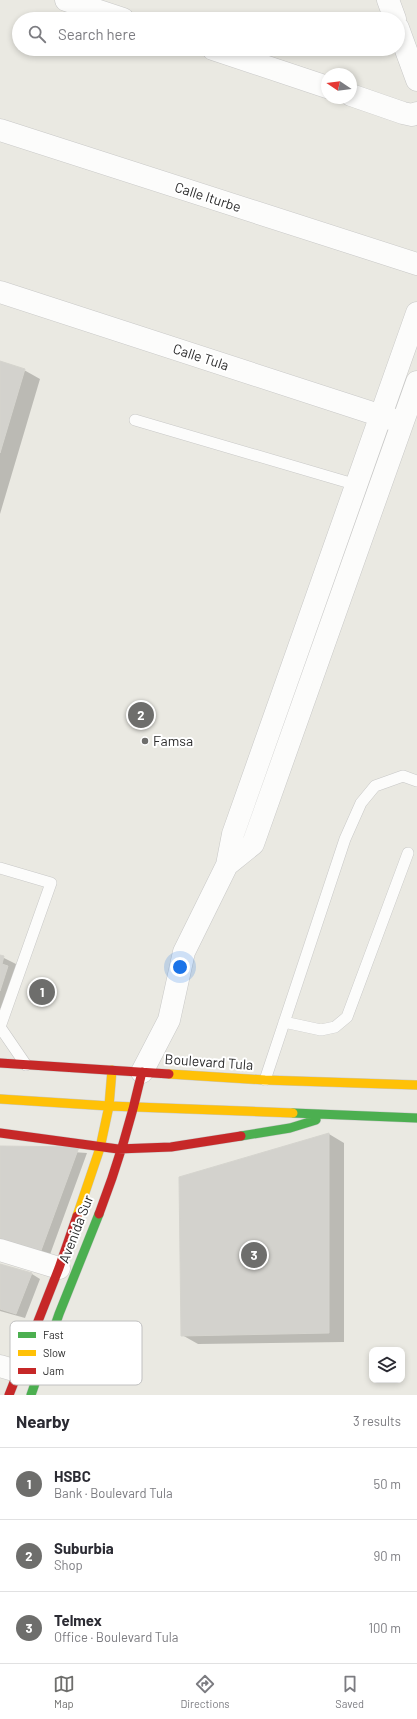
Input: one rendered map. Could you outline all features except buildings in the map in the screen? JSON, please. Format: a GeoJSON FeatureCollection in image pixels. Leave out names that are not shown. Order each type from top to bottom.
{"type":"FeatureCollection","features":[{"type":"Feature","properties":{"kind":"main road","name":"Boulevard Tula"},"geometry":{"type":"LineString","coordinates":[[0,1063],[265,1080],[417,1084]]}},
{"type":"Feature","properties":{"kind":"main road","name":"Avenida Sur"},"geometry":{"type":"LineString","coordinates":[[33,1321],[59,1268],[100,1148],[110,1106],[112,1070]]}},
{"type":"Feature","properties":{"kind":"main road","name":"Avenida Sur"},"geometry":{"type":"LineString","coordinates":[[57,1321],[122,1150],[135,1107],[142,1072]]}},
{"type":"Feature","properties":{"kind":"main road"},"geometry":{"type":"LineString","coordinates":[[0,1099],[110,1106],[417,1118]]}},
{"type":"Feature","properties":{"kind":"main road"},"geometry":{"type":"LineString","coordinates":[[0,1133],[100,1148],[122,1150],[160,1149],[283,1130],[308,1124],[328,1114]]}},
{"type":"Feature","properties":{"kind":"main road","name":"Avenida Sur"},"geometry":{"type":"LineString","coordinates":[[9,1369],[10,1395]]}},
{"type":"Feature","properties":{"kind":"main road","name":"Avenida Sur"},"geometry":{"type":"LineString","coordinates":[[31,1395],[35,1385]]}},
{"type":"Feature","properties":{"kind":"street"},"geometry":{"type":"LineString","coordinates":[[66,0],[102,12]]}},
{"type":"Feature","properties":{"kind":"street"},"geometry":{"type":"LineString","coordinates":[[388,0],[392,12]]}},
{"type":"Feature","properties":{"kind":"street"},"geometry":{"type":"LineString","coordinates":[[405,47],[417,80]]}},
{"type":"Feature","properties":{"kind":"street"},"geometry":{"type":"LineString","coordinates":[[234,56],[321,85]]}},
{"type":"Feature","properties":{"kind":"street"},"geometry":{"type":"LineString","coordinates":[[357,97],[403,113],[412,115],[417,113]]}},
{"type":"Feature","properties":{"kind":"street","name":"Calle Iturbe"},"geometry":{"type":"LineString","coordinates":[[0,130],[417,264]]}},
{"type":"Feature","properties":{"kind":"street","name":"Calle Tula"},"geometry":{"type":"LineString","coordinates":[[0,292],[403,422]]}},
{"type":"Feature","properties":{"kind":"street"},"geometry":{"type":"LineString","coordinates":[[142,1072],[169,1020],[184,952],[228,865],[233,834],[417,314]]}},
{"type":"Feature","properties":{"kind":"street"},"geometry":{"type":"LineString","coordinates":[[228,865],[253,844],[417,382]]}},
{"type":"Feature","properties":{"kind":"street"},"geometry":{"type":"LineString","coordinates":[[0,1250],[59,1268]]}},
{"type":"Feature","properties":{"kind":"lane"},"geometry":{"type":"LineString","coordinates":[[135,420],[356,485]]}},
{"type":"Feature","properties":{"kind":"lane"},"geometry":{"type":"LineString","coordinates":[[265,1080],[345,839],[361,803],[375,786],[403,776],[417,781]]}},
{"type":"Feature","properties":{"kind":"lane"},"geometry":{"type":"LineString","coordinates":[[284,1022],[321,1030],[335,1027],[347,1017],[408,853]]}},
{"type":"Feature","properties":{"kind":"lane"},"geometry":{"type":"LineString","coordinates":[[0,868],[51,884],[0,1027],[26,1065]]}},
{"type":"Feature","properties":{"kind":"traffic: fast"},"geometry":{"type":"LineString","coordinates":[[293,1113],[417,1118]]}},
{"type":"Feature","properties":{"kind":"traffic: fast"},"geometry":{"type":"LineString","coordinates":[[241,1136],[290,1128],[316,1120]]}},
{"type":"Feature","properties":{"kind":"traffic: fast"},"geometry":{"type":"LineString","coordinates":[[57,1321],[99,1214]]}},
{"type":"Feature","properties":{"kind":"traffic: fast"},"geometry":{"type":"LineString","coordinates":[[31,1395],[34,1385]]}},
{"type":"Feature","properties":{"kind":"traffic: slow"},"geometry":{"type":"LineString","coordinates":[[77,1216],[100,1148],[109,1106],[112,1070]]}},
{"type":"Feature","properties":{"kind":"traffic: slow"},"geometry":{"type":"LineString","coordinates":[[169,1074],[265,1080],[417,1085]]}},
{"type":"Feature","properties":{"kind":"traffic: slow"},"geometry":{"type":"LineString","coordinates":[[0,1099],[109,1106],[293,1113]]}},
{"type":"Feature","properties":{"kind":"traffic: jam"},"geometry":{"type":"LineString","coordinates":[[0,1063],[169,1074]]}},
{"type":"Feature","properties":{"kind":"traffic: jam"},"geometry":{"type":"LineString","coordinates":[[99,1214],[123,1144],[142,1072]]}},
{"type":"Feature","properties":{"kind":"traffic: jam"},"geometry":{"type":"LineString","coordinates":[[0,1133],[118,1149],[171,1147],[241,1136]]}},
{"type":"Feature","properties":{"kind":"traffic: jam"},"geometry":{"type":"LineString","coordinates":[[38,1321],[77,1216]]}},
{"type":"Feature","properties":{"kind":"traffic: jam"},"geometry":{"type":"LineString","coordinates":[[9,1395],[13,1385]]}},
{"type":"Feature","properties":{"kind":"place","name":"Suburbia"},"geometry":{"type":"Point","coordinates":[141,715]}},
{"type":"Feature","properties":{"kind":"place","name":"Famsa"},"geometry":{"type":"Point","coordinates":[145,741]}},
{"type":"Feature","properties":{"kind":"place","name":"HSBC"},"geometry":{"type":"Point","coordinates":[42,992]}},
{"type":"Feature","properties":{"kind":"place","name":"Telmex"},"geometry":{"type":"Point","coordinates":[254,1255]}}]}
